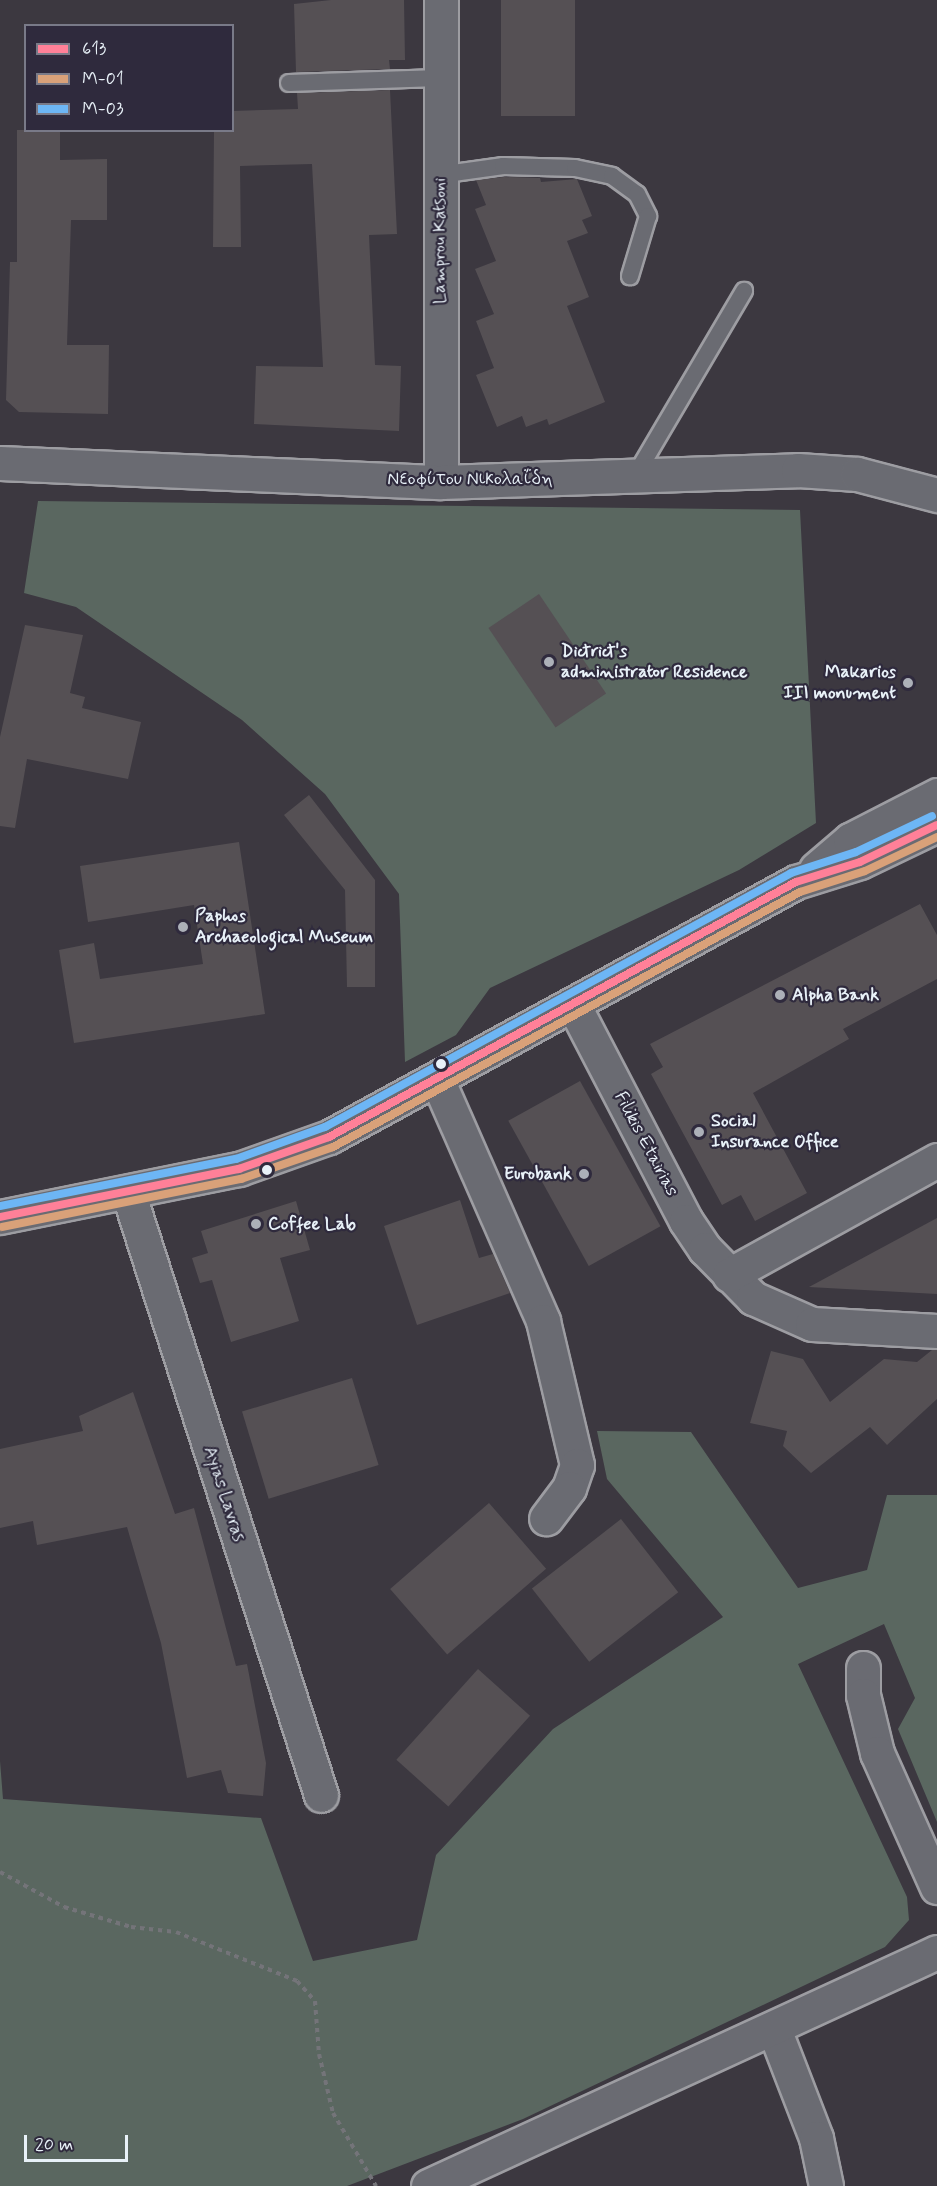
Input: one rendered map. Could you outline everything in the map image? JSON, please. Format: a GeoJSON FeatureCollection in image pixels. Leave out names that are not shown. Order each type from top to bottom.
{"type":"FeatureCollection","features":[{"type":"Feature","properties":{"kind":"street","name":"Lamprou Katsoni"},"geometry":{"type":"LineString","coordinates":[[441,0],[439,78],[441,482]]}},
{"type":"Feature","properties":{"kind":"street","name":"Νεοφύτου Νικολαΐδη"},"geometry":{"type":"LineString","coordinates":[[0,463],[441,482],[798,470],[857,474],[937,495]]}},
{"type":"Feature","properties":{"kind":"street"},"geometry":{"type":"LineString","coordinates":[[0,1217],[128,1192],[282,1156],[437,1079],[574,1006],[808,877],[850,840],[937,795]]}},
{"type":"Feature","properties":{"kind":"street"},"geometry":{"type":"LineString","coordinates":[[808,877],[860,862],[937,825]]}},
{"type":"Feature","properties":{"kind":"street","name":"Filikis Etairias"},"geometry":{"type":"LineString","coordinates":[[574,1006],[686,1221],[729,1275],[779,1313],[812,1324],[937,1331]]}},
{"type":"Feature","properties":{"kind":"street"},"geometry":{"type":"LineString","coordinates":[[437,1079],[543,1321],[577,1465],[569,1488],[546,1518]]}},
{"type":"Feature","properties":{"kind":"street"},"geometry":{"type":"LineString","coordinates":[[729,1275],[937,1160]]}},
{"type":"Feature","properties":{"kind":"street","name":"Ayias Lavras"},"geometry":{"type":"LineString","coordinates":[[128,1192],[321,1796]]}},
{"type":"Feature","properties":{"kind":"street"},"geometry":{"type":"LineString","coordinates":[[863,1668],[862,1695],[878,1754],[937,1887]]}},
{"type":"Feature","properties":{"kind":"street"},"geometry":{"type":"LineString","coordinates":[[428,2186],[774,2029],[937,1952]]}},
{"type":"Feature","properties":{"kind":"street"},"geometry":{"type":"LineString","coordinates":[[774,2029],[816,2138],[826,2186]]}},
{"type":"Feature","properties":{"kind":"lane"},"geometry":{"type":"LineString","coordinates":[[289,83],[439,78]]}},
{"type":"Feature","properties":{"kind":"lane"},"geometry":{"type":"LineString","coordinates":[[439,175],[502,166],[575,168],[612,176],[637,194],[648,216],[630,276]]}},
{"type":"Feature","properties":{"kind":"lane"},"geometry":{"type":"LineString","coordinates":[[635,476],[744,291]]}},
{"type":"Feature","properties":{"kind":"path"},"geometry":{"type":"LineString","coordinates":[[0,1872],[64,1907],[131,1927],[176,1932],[297,1981],[315,2001],[319,2054],[333,2113],[376,2186]]}},
{"type":"Feature","properties":{"kind":"shaded area"},"geometry":{"type":"Polygon","coordinates":[[[38,501],[800,510],[816,823],[739,870],[490,988],[456,1035],[405,1062],[399,894],[325,794],[242,720],[76,607],[24,593],[38,501]]]}},
{"type":"Feature","properties":{"kind":"shaded area"},"geometry":{"type":"Polygon","coordinates":[[[597,1431],[691,1432],[798,1588],[867,1570],[887,1495],[937,1495],[937,1822],[898,1729],[915,1698],[884,1624],[798,1664],[907,1897],[909,1920],[885,1947],[523,2119],[347,2186],[0,2186],[0,1761],[3,1799],[261,1818],[313,1961],[417,1940],[436,1855],[553,1729],[723,1617],[607,1479],[597,1431]]]}},
{"type":"Feature","properties":{"kind":"building"},"geometry":{"type":"Polygon","coordinates":[[[331,0],[404,0],[405,60],[389,60],[390,69],[296,72],[294,4],[331,0]]]}},
{"type":"Feature","properties":{"kind":"building"},"geometry":{"type":"Polygon","coordinates":[[[501,0],[575,0],[575,116],[501,116],[501,0]]]}},
{"type":"Feature","properties":{"kind":"building"},"geometry":{"type":"Polygon","coordinates":[[[390,90],[397,234],[369,235],[375,365],[401,366],[399,431],[254,424],[256,366],[323,367],[312,164],[240,166],[241,247],[213,247],[214,132],[234,132],[234,111],[298,109],[297,93],[390,90]]]}},
{"type":"Feature","properties":{"kind":"building"},"geometry":{"type":"Polygon","coordinates":[[[17,130],[60,132],[60,160],[107,159],[107,220],[71,220],[67,345],[109,345],[108,414],[19,412],[6,400],[10,262],[17,262],[17,130]]]}},
{"type":"Feature","properties":{"kind":"building"},"geometry":{"type":"Polygon","coordinates":[[[504,177],[540,178],[541,182],[577,179],[592,216],[582,220],[588,233],[567,241],[589,297],[567,306],[605,402],[549,425],[547,419],[526,427],[522,416],[497,427],[476,375],[494,368],[476,321],[494,314],[475,269],[496,261],[475,209],[486,205],[476,180],[504,177]]]}},
{"type":"Feature","properties":{"kind":"building","name":"Dictrict's administrator Residence"},"geometry":{"type":"Polygon","coordinates":[[[539,594],[606,693],[556,728],[488,628],[539,594]]]}},
{"type":"Feature","properties":{"kind":"building"},"geometry":{"type":"Polygon","coordinates":[[[25,625],[83,635],[70,693],[85,697],[82,708],[141,722],[128,779],[27,759],[15,828],[0,826],[0,737],[25,625]]]}},
{"type":"Feature","properties":{"kind":"building"},"geometry":{"type":"Polygon","coordinates":[[[309,795],[375,880],[375,987],[347,987],[345,890],[284,815],[309,795]]]}},
{"type":"Feature","properties":{"kind":"building"},"geometry":{"type":"Polygon","coordinates":[[[239,842],[265,1014],[74,1043],[59,950],[94,943],[100,979],[203,964],[194,905],[88,922],[80,866],[239,842]]]}},
{"type":"Feature","properties":{"kind":"building"},"geometry":{"type":"Polygon","coordinates":[[[920,904],[937,935],[937,979],[843,1029],[849,1039],[753,1093],[807,1193],[755,1221],[741,1195],[722,1205],[651,1074],[663,1067],[650,1044],[920,904]]]}},
{"type":"Feature","properties":{"kind":"building","name":"Eurobank"},"geometry":{"type":"Polygon","coordinates":[[[580,1081],[660,1226],[589,1266],[508,1121],[580,1081]]]}},
{"type":"Feature","properties":{"kind":"building"},"geometry":{"type":"Polygon","coordinates":[[[460,1200],[479,1258],[493,1254],[510,1293],[417,1325],[384,1226],[460,1200]]]}},
{"type":"Feature","properties":{"kind":"building"},"geometry":{"type":"Polygon","coordinates":[[[296,1201],[310,1250],[280,1258],[299,1321],[231,1342],[212,1280],[200,1283],[192,1258],[208,1253],[201,1231],[296,1201]]]}},
{"type":"Feature","properties":{"kind":"building"},"geometry":{"type":"Polygon","coordinates":[[[937,1218],[937,1294],[809,1287],[937,1218]]]}},
{"type":"Feature","properties":{"kind":"building"},"geometry":{"type":"Polygon","coordinates":[[[932,1350],[937,1350],[937,1399],[887,1445],[870,1427],[811,1473],[783,1446],[787,1431],[750,1423],[771,1351],[803,1359],[830,1402],[884,1359],[917,1362],[932,1350]]]}},
{"type":"Feature","properties":{"kind":"building"},"geometry":{"type":"Polygon","coordinates":[[[352,1378],[379,1465],[269,1499],[242,1412],[352,1378]]]}},
{"type":"Feature","properties":{"kind":"building"},"geometry":{"type":"Polygon","coordinates":[[[133,1392],[175,1514],[194,1508],[236,1666],[247,1664],[266,1763],[263,1796],[228,1793],[221,1770],[187,1778],[161,1643],[127,1527],[37,1545],[33,1521],[0,1528],[0,1449],[83,1431],[79,1416],[133,1392]]]}},
{"type":"Feature","properties":{"kind":"building"},"geometry":{"type":"Polygon","coordinates":[[[489,1503],[546,1569],[447,1655],[390,1589],[489,1503]]]}},
{"type":"Feature","properties":{"kind":"building"},"geometry":{"type":"Polygon","coordinates":[[[621,1519],[678,1592],[589,1662],[532,1589],[621,1519]]]}},
{"type":"Feature","properties":{"kind":"building"},"geometry":{"type":"Polygon","coordinates":[[[478,1669],[530,1716],[448,1807],[396,1760],[478,1669]]]}},
{"type":"Feature","properties":{"kind":"transit line","name":"M-03"},"geometry":{"type":"LineString","coordinates":[[0,1206],[236,1159],[325,1127],[791,873],[856,852],[932,816]]}},
{"type":"Feature","properties":{"kind":"transit line","name":"613"},"geometry":{"type":"LineString","coordinates":[[0,1217],[239,1169],[329,1137],[796,882],[860,862],[937,825]]}},
{"type":"Feature","properties":{"kind":"transit line","name":"M-01"},"geometry":{"type":"LineString","coordinates":[[2,1227],[241,1179],[333,1147],[800,892],[865,871],[937,837]]}},
{"type":"Feature","properties":{"kind":"place","name":"Dictrict's administrator Residence"},"geometry":{"type":"Point","coordinates":[549,662]}},
{"type":"Feature","properties":{"kind":"place","name":"Makarios III monument"},"geometry":{"type":"Point","coordinates":[908,683]}},
{"type":"Feature","properties":{"kind":"place","name":"Paphos Archaeological Museum"},"geometry":{"type":"Point","coordinates":[183,927]}},
{"type":"Feature","properties":{"kind":"place","name":"Alpha Bank"},"geometry":{"type":"Point","coordinates":[780,995]}},
{"type":"Feature","properties":{"kind":"place","name":"Social Insurance Office"},"geometry":{"type":"Point","coordinates":[699,1132]}},
{"type":"Feature","properties":{"kind":"place","name":"Eurobank"},"geometry":{"type":"Point","coordinates":[584,1174]}},
{"type":"Feature","properties":{"kind":"place","name":"Coffee Lab"},"geometry":{"type":"Point","coordinates":[256,1224]}}]}
